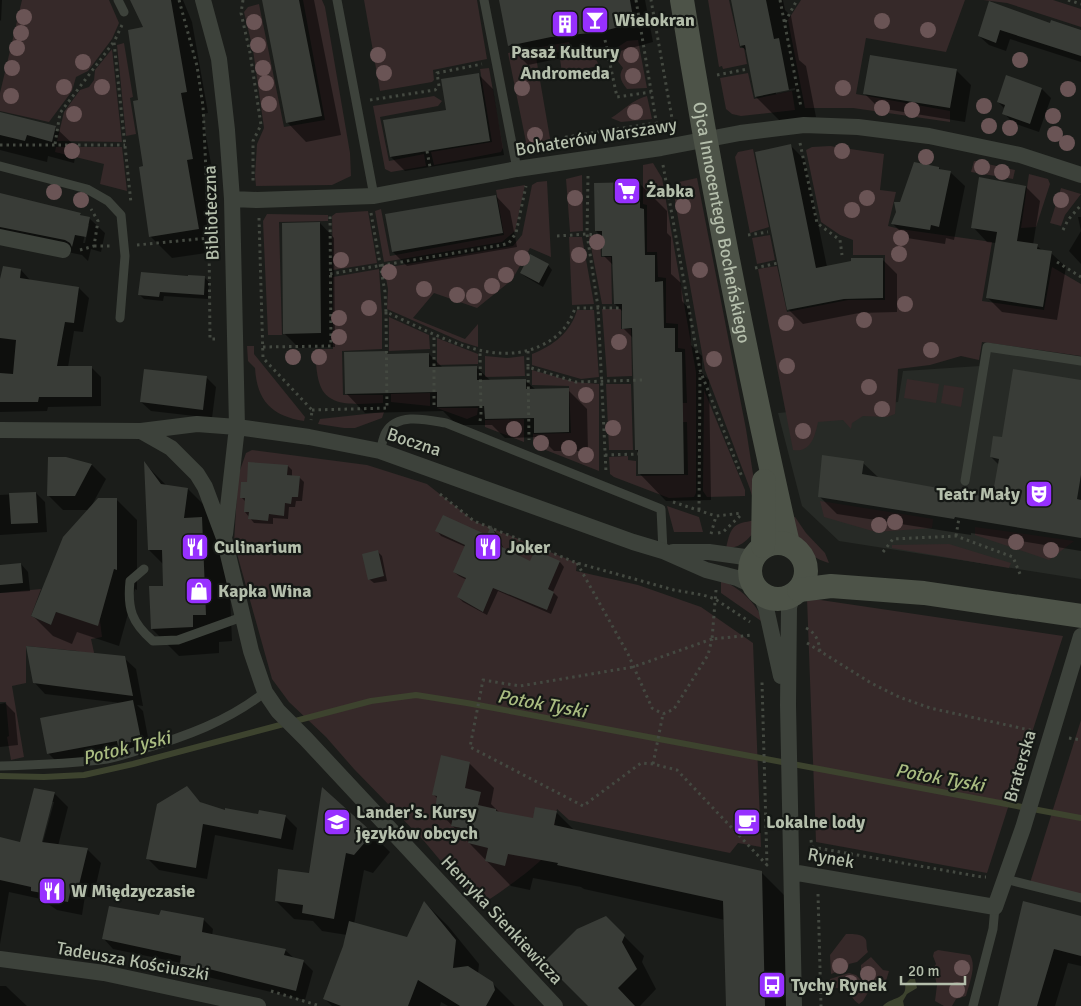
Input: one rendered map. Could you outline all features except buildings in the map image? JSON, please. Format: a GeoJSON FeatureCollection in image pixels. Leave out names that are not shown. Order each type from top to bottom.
{"type":"FeatureCollection","features":[{"type":"Feature","properties":{"kind":"street","name":"Biblioteczna"},"geometry":{"type":"LineString","coordinates":[[203,0],[219,59],[227,130],[232,199],[237,427]]}},
{"type":"Feature","properties":{"kind":"street","name":"Ojca Innocentego Bocheńskiego"},"geometry":{"type":"LineString","coordinates":[[682,0],[705,140],[765,444],[788,544]]}},
{"type":"Feature","properties":{"kind":"street","name":"Bohaterów Warszawy"},"geometry":{"type":"LineString","coordinates":[[232,199],[372,201],[522,175],[740,133],[802,132],[858,126],[929,136],[1020,155],[1081,175]]}},
{"type":"Feature","properties":{"kind":"street"},"geometry":{"type":"LineString","coordinates":[[0,236],[63,250]]}},
{"type":"Feature","properties":{"kind":"street","name":"Boczna"},"geometry":{"type":"LineString","coordinates":[[141,431],[197,424],[237,427],[380,451],[640,545],[663,551],[706,570],[737,578],[757,590]]}},
{"type":"Feature","properties":{"kind":"street","name":"Henryka Sienkiewicza"},"geometry":{"type":"LineString","coordinates":[[224,538],[237,427]]}},
{"type":"Feature","properties":{"kind":"street","name":"Henryka Sienkiewicza"},"geometry":{"type":"LineString","coordinates":[[0,430],[141,431],[172,448],[197,474],[206,487],[224,538],[251,651],[265,692],[278,711],[554,1006]]}},
{"type":"Feature","properties":{"kind":"street","name":"Ojca Innocentego Bocheńskiego"},"geometry":{"type":"LineString","coordinates":[[758,552],[765,444]]}},
{"type":"Feature","properties":{"kind":"street"},"geometry":{"type":"LineString","coordinates":[[788,705],[766,608],[749,570],[758,552],[771,542],[788,544],[797,549],[803,556],[806,565],[804,582],[789,606],[788,705],[792,872]]}},
{"type":"Feature","properties":{"kind":"street","name":"Boczna"},"geometry":{"type":"LineString","coordinates":[[663,551],[758,552]]}},
{"type":"Feature","properties":{"kind":"street"},"geometry":{"type":"LineString","coordinates":[[806,565],[924,593]]}},
{"type":"Feature","properties":{"kind":"street"},"geometry":{"type":"LineString","coordinates":[[757,590],[767,597],[776,599],[784,599],[796,592],[831,586],[924,593],[1081,616]]}},
{"type":"Feature","properties":{"kind":"street","name":"Braterska"},"geometry":{"type":"LineString","coordinates":[[995,907],[998,876],[1023,828],[1081,636]]}},
{"type":"Feature","properties":{"kind":"street","name":"Rynek"},"geometry":{"type":"LineString","coordinates":[[794,1006],[792,872],[995,907]]}},
{"type":"Feature","properties":{"kind":"street","name":"Tadeusza Kościuszki"},"geometry":{"type":"LineString","coordinates":[[0,959],[104,973],[254,1005]]}},
{"type":"Feature","properties":{"kind":"lane"},"geometry":{"type":"LineString","coordinates":[[118,0],[124,12]]}},
{"type":"Feature","properties":{"kind":"lane"},"geometry":{"type":"LineString","coordinates":[[337,0],[372,201]]}},
{"type":"Feature","properties":{"kind":"lane"},"geometry":{"type":"LineString","coordinates":[[484,0],[522,175]]}},
{"type":"Feature","properties":{"kind":"lane"},"geometry":{"type":"LineString","coordinates":[[0,166],[87,189],[108,201],[121,215],[125,256],[120,318]]}},
{"type":"Feature","properties":{"kind":"lane"},"geometry":{"type":"LineString","coordinates":[[965,481],[987,347],[1081,361]]}},
{"type":"Feature","properties":{"kind":"lane"},"geometry":{"type":"LineString","coordinates":[[380,451],[387,431],[400,420],[419,419],[446,423],[661,509],[663,551]]}},
{"type":"Feature","properties":{"kind":"lane"},"geometry":{"type":"LineString","coordinates":[[144,569],[130,581],[128,597],[131,615],[141,630],[153,641],[178,640],[242,617]]}},
{"type":"Feature","properties":{"kind":"lane"},"geometry":{"type":"LineString","coordinates":[[0,766],[54,764],[109,758],[157,745],[231,716],[265,692]]}},
{"type":"Feature","properties":{"kind":"lane"},"geometry":{"type":"LineString","coordinates":[[998,876],[1081,898]]}},
{"type":"Feature","properties":{"kind":"lane"},"geometry":{"type":"LineString","coordinates":[[973,1006],[993,929],[995,907]]}},
{"type":"Feature","properties":{"kind":"path"},"geometry":{"type":"LineString","coordinates":[[179,0],[197,66],[203,106],[209,238],[210,339]]}},
{"type":"Feature","properties":{"kind":"path"},"geometry":{"type":"LineString","coordinates":[[242,0],[240,13],[250,53],[261,125],[253,141],[252,176],[254,188]]}},
{"type":"Feature","properties":{"kind":"path"},"geometry":{"type":"LineString","coordinates":[[636,0],[658,127]]}},
{"type":"Feature","properties":{"kind":"path"},"geometry":{"type":"LineString","coordinates":[[557,147],[564,144],[566,137],[581,134],[649,124],[658,127],[673,124],[651,0]]}},
{"type":"Feature","properties":{"kind":"path"},"geometry":{"type":"LineString","coordinates":[[780,0],[817,223],[840,240],[842,254]]}},
{"type":"Feature","properties":{"kind":"path"},"geometry":{"type":"LineString","coordinates":[[784,22],[797,0]]}},
{"type":"Feature","properties":{"kind":"path"},"geometry":{"type":"LineString","coordinates":[[1068,0],[1081,3]]}},
{"type":"Feature","properties":{"kind":"path"},"geometry":{"type":"LineString","coordinates":[[55,144],[60,113],[114,42],[123,24],[124,12]]}},
{"type":"Feature","properties":{"kind":"path"},"geometry":{"type":"LineString","coordinates":[[605,40],[617,98],[652,92]]}},
{"type":"Feature","properties":{"kind":"path"},"geometry":{"type":"LineString","coordinates":[[114,42],[132,209]]}},
{"type":"Feature","properties":{"kind":"path"},"geometry":{"type":"LineString","coordinates":[[363,101],[435,90],[439,86],[437,72],[496,61]]}},
{"type":"Feature","properties":{"kind":"path"},"geometry":{"type":"LineString","coordinates":[[716,76],[748,69]]}},
{"type":"Feature","properties":{"kind":"path"},"geometry":{"type":"LineString","coordinates":[[0,145],[125,145]]}},
{"type":"Feature","properties":{"kind":"path"},"geometry":{"type":"LineString","coordinates":[[427,151],[431,170]]}},
{"type":"Feature","properties":{"kind":"path"},"geometry":{"type":"LineString","coordinates":[[588,171],[587,234],[598,307],[606,476]]}},
{"type":"Feature","properties":{"kind":"path"},"geometry":{"type":"LineString","coordinates":[[330,274],[502,245],[509,242],[516,233],[522,175]]}},
{"type":"Feature","properties":{"kind":"path"},"geometry":{"type":"LineString","coordinates":[[665,177],[700,370],[699,510]]}},
{"type":"Feature","properties":{"kind":"path"},"geometry":{"type":"LineString","coordinates":[[372,201],[386,312],[387,408]]}},
{"type":"Feature","properties":{"kind":"path"},"geometry":{"type":"LineString","coordinates":[[1063,230],[1068,220],[1081,206]]}},
{"type":"Feature","properties":{"kind":"path"},"geometry":{"type":"LineString","coordinates":[[63,250],[81,250],[94,246],[98,221],[89,207]]}},
{"type":"Feature","properties":{"kind":"path"},"geometry":{"type":"LineString","coordinates":[[263,346],[331,346],[330,209]]}},
{"type":"Feature","properties":{"kind":"path"},"geometry":{"type":"LineString","coordinates":[[259,214],[263,358],[312,410],[309,438]]}},
{"type":"Feature","properties":{"kind":"path"},"geometry":{"type":"LineString","coordinates":[[748,235],[768,232]]}},
{"type":"Feature","properties":{"kind":"path"},"geometry":{"type":"LineString","coordinates":[[557,236],[587,234],[602,236]]}},
{"type":"Feature","properties":{"kind":"path"},"geometry":{"type":"LineString","coordinates":[[135,236],[136,245],[209,238]]}},
{"type":"Feature","properties":{"kind":"path"},"geometry":{"type":"LineString","coordinates":[[1057,262],[1081,277]]}},
{"type":"Feature","properties":{"kind":"path"},"geometry":{"type":"LineString","coordinates":[[755,268],[778,263]]}},
{"type":"Feature","properties":{"kind":"path"},"geometry":{"type":"LineString","coordinates":[[386,312],[449,340],[480,350],[505,355],[528,351],[548,343],[570,321],[575,308],[622,308]]}},
{"type":"Feature","properties":{"kind":"path"},"geometry":{"type":"LineString","coordinates":[[434,334],[434,410]]}},
{"type":"Feature","properties":{"kind":"path"},"geometry":{"type":"LineString","coordinates":[[478,427],[482,415],[480,350]]}},
{"type":"Feature","properties":{"kind":"path"},"geometry":{"type":"LineString","coordinates":[[528,351],[529,446]]}},
{"type":"Feature","properties":{"kind":"path"},"geometry":{"type":"LineString","coordinates":[[528,367],[576,382],[642,380]]}},
{"type":"Feature","properties":{"kind":"path"},"geometry":{"type":"LineString","coordinates":[[700,370],[742,478]]}},
{"type":"Feature","properties":{"kind":"path"},"geometry":{"type":"LineString","coordinates":[[605,455],[638,454]]}},
{"type":"Feature","properties":{"kind":"path"},"geometry":{"type":"LineString","coordinates":[[435,490],[474,521],[577,563],[674,590],[715,599],[753,624]]}},
{"type":"Feature","properties":{"kind":"path"},"geometry":{"type":"LineString","coordinates":[[711,534],[716,516],[742,514],[723,532]]}},
{"type":"Feature","properties":{"kind":"path"},"geometry":{"type":"LineString","coordinates":[[956,536],[959,518]]}},
{"type":"Feature","properties":{"kind":"path"},"geometry":{"type":"LineString","coordinates":[[883,552],[893,540],[956,536],[1013,557],[1020,574]]}},
{"type":"Feature","properties":{"kind":"path"},"geometry":{"type":"LineString","coordinates":[[577,563],[628,654],[652,708],[663,714]]}},
{"type":"Feature","properties":{"kind":"path"},"geometry":{"type":"LineString","coordinates":[[663,714],[674,709],[708,655],[712,639],[715,599]]}},
{"type":"Feature","properties":{"kind":"path"},"geometry":{"type":"LineString","coordinates":[[801,626],[815,635],[819,642],[820,652]]}},
{"type":"Feature","properties":{"kind":"path"},"geometry":{"type":"LineString","coordinates":[[761,634],[712,639],[633,667],[520,686],[483,680],[470,747],[583,806],[641,763],[677,770],[767,865],[762,678]]}},
{"type":"Feature","properties":{"kind":"path"},"geometry":{"type":"LineString","coordinates":[[806,641],[820,652],[871,683],[899,697],[930,708],[1081,740]]}},
{"type":"Feature","properties":{"kind":"path"},"geometry":{"type":"LineString","coordinates":[[653,764],[663,714]]}},
{"type":"Feature","properties":{"kind":"path"},"geometry":{"type":"LineString","coordinates":[[812,847],[982,877],[998,876]]}},
{"type":"Feature","properties":{"kind":"path"},"geometry":{"type":"LineString","coordinates":[[815,876],[819,902],[821,1006]]}},
{"type":"Feature","properties":{"kind":"shaded area"},"geometry":{"type":"Polygon","coordinates":[[[22,0],[109,0],[119,23],[112,39],[88,71],[76,77],[72,91],[49,122],[0,111],[0,93],[22,0]]]}},
{"type":"Feature","properties":{"kind":"shaded area"},"geometry":{"type":"Polygon","coordinates":[[[303,0],[322,0],[325,7],[350,153],[351,176],[332,185],[256,186],[257,144],[264,128],[253,50],[244,12],[248,7],[259,4],[284,127],[325,120],[303,0]]]}},
{"type":"Feature","properties":{"kind":"shaded area"},"geometry":{"type":"Polygon","coordinates":[[[364,0],[477,0],[487,59],[433,70],[434,80],[432,82],[380,91],[364,0]]]}},
{"type":"Feature","properties":{"kind":"shaded area"},"geometry":{"type":"Polygon","coordinates":[[[708,0],[729,0],[740,48],[744,48],[747,64],[723,69],[722,66],[719,67],[708,0]]]}},
{"type":"Feature","properties":{"kind":"shaded area"},"geometry":{"type":"Polygon","coordinates":[[[801,0],[965,0],[946,52],[866,38],[856,94],[950,111],[950,122],[853,108],[805,108],[788,20],[801,0]]]}},
{"type":"Feature","properties":{"kind":"shaded area"},"geometry":{"type":"Polygon","coordinates":[[[983,0],[1053,0],[1081,9],[1081,27],[1007,3],[983,0]]]}},
{"type":"Feature","properties":{"kind":"shaded area"},"geometry":{"type":"Polygon","coordinates":[[[638,40],[647,88],[627,89],[621,79],[623,68],[616,59],[618,47],[627,41],[638,40]]]}},
{"type":"Feature","properties":{"kind":"shaded area"},"geometry":{"type":"Polygon","coordinates":[[[569,42],[570,47],[582,48],[592,52],[599,66],[562,73],[559,52],[536,57],[551,144],[517,151],[516,145],[526,142],[508,53],[569,42]]]}},
{"type":"Feature","properties":{"kind":"shaded area"},"geometry":{"type":"Polygon","coordinates":[[[124,43],[133,97],[130,98],[136,134],[126,136],[117,45],[124,43]]]}},
{"type":"Feature","properties":{"kind":"shaded area"},"geometry":{"type":"Polygon","coordinates":[[[112,49],[122,142],[57,141],[64,112],[80,90],[89,87],[94,80],[95,70],[112,49]]]}},
{"type":"Feature","properties":{"kind":"shaded area"},"geometry":{"type":"Polygon","coordinates":[[[489,68],[503,148],[501,152],[434,165],[431,152],[492,142],[480,69],[489,68]]]}},
{"type":"Feature","properties":{"kind":"shaded area"},"geometry":{"type":"Polygon","coordinates":[[[748,73],[754,99],[792,91],[795,110],[741,116],[732,114],[726,109],[720,78],[748,73]]]}},
{"type":"Feature","properties":{"kind":"shaded area"},"geometry":{"type":"Polygon","coordinates":[[[434,96],[442,101],[438,106],[380,117],[389,161],[424,154],[426,166],[391,172],[385,169],[373,106],[434,96]]]}},
{"type":"Feature","properties":{"kind":"shaded area"},"geometry":{"type":"Polygon","coordinates":[[[647,96],[652,119],[621,122],[611,118],[632,103],[647,96]]]}},
{"type":"Feature","properties":{"kind":"shaded area"},"geometry":{"type":"Polygon","coordinates":[[[830,146],[884,154],[880,190],[896,192],[888,226],[992,242],[982,301],[1044,310],[1052,267],[1081,284],[1081,356],[982,342],[979,360],[961,356],[930,365],[898,369],[895,414],[887,417],[863,416],[852,423],[851,429],[843,420],[818,422],[814,438],[808,446],[804,449],[793,450],[758,269],[777,266],[787,312],[848,300],[885,300],[885,255],[853,255],[853,240],[840,235],[821,222],[806,150],[812,147],[830,146]]]}},
{"type":"Feature","properties":{"kind":"shaded area"},"geometry":{"type":"Polygon","coordinates":[[[56,147],[122,147],[127,191],[100,184],[104,164],[55,152],[56,147]]]}},
{"type":"Feature","properties":{"kind":"shaded area"},"geometry":{"type":"Polygon","coordinates":[[[753,149],[769,227],[750,233],[735,157],[738,152],[753,149]]]}},
{"type":"Feature","properties":{"kind":"shaded area"},"geometry":{"type":"Polygon","coordinates":[[[974,161],[1015,170],[1013,179],[971,172],[974,161]]]}},
{"type":"Feature","properties":{"kind":"shaded area"},"geometry":{"type":"Polygon","coordinates":[[[653,163],[662,178],[696,372],[696,493],[694,497],[669,498],[610,474],[609,457],[628,456],[628,460],[636,461],[636,476],[688,475],[687,422],[679,422],[679,403],[687,403],[685,349],[678,348],[678,324],[666,323],[666,278],[658,277],[657,252],[647,252],[647,205],[643,204],[643,165],[653,163]]]}},
{"type":"Feature","properties":{"kind":"shaded area"},"geometry":{"type":"Polygon","coordinates":[[[1029,174],[1048,179],[1050,184],[1036,227],[1021,228],[1029,174]]]}},
{"type":"Feature","properties":{"kind":"shaded area"},"geometry":{"type":"Polygon","coordinates":[[[582,175],[583,231],[570,232],[566,179],[582,175]]]}},
{"type":"Feature","properties":{"kind":"shaded area"},"geometry":{"type":"Polygon","coordinates":[[[697,178],[746,429],[758,506],[755,506],[705,370],[674,190],[679,182],[697,178]]]}},
{"type":"Feature","properties":{"kind":"shaded area"},"geometry":{"type":"Polygon","coordinates":[[[547,181],[551,257],[530,248],[512,280],[477,308],[434,293],[413,318],[465,339],[478,324],[478,347],[462,342],[387,309],[388,289],[384,268],[513,246],[522,235],[532,185],[537,182],[547,181]]]}},
{"type":"Feature","properties":{"kind":"shaded area"},"geometry":{"type":"Polygon","coordinates":[[[525,185],[515,231],[502,242],[384,262],[375,211],[381,209],[390,256],[504,235],[496,190],[525,185]]]}},
{"type":"Feature","properties":{"kind":"shaded area"},"geometry":{"type":"Polygon","coordinates":[[[1061,188],[1081,194],[1065,215],[1061,226],[1050,223],[1061,188]]]}},
{"type":"Feature","properties":{"kind":"shaded area"},"geometry":{"type":"Polygon","coordinates":[[[368,211],[377,263],[333,270],[332,216],[336,213],[368,211]]]}},
{"type":"Feature","properties":{"kind":"shaded area"},"geometry":{"type":"Polygon","coordinates":[[[267,214],[328,215],[328,221],[279,222],[282,335],[268,335],[263,221],[267,214]]]}},
{"type":"Feature","properties":{"kind":"shaded area"},"geometry":{"type":"Polygon","coordinates":[[[770,235],[775,260],[757,264],[752,238],[770,235]]]}},
{"type":"Feature","properties":{"kind":"shaded area"},"geometry":{"type":"Polygon","coordinates":[[[589,236],[600,237],[601,257],[611,257],[612,304],[602,304],[589,236]]]}},
{"type":"Feature","properties":{"kind":"shaded area"},"geometry":{"type":"Polygon","coordinates":[[[569,237],[582,237],[594,304],[572,305],[569,237]]]}},
{"type":"Feature","properties":{"kind":"shaded area"},"geometry":{"type":"Polygon","coordinates":[[[379,269],[382,349],[342,351],[343,395],[383,395],[383,403],[356,404],[338,402],[324,393],[320,385],[315,349],[333,349],[333,277],[379,269]]]}},
{"type":"Feature","properties":{"kind":"shaded area"},"geometry":{"type":"Polygon","coordinates":[[[602,309],[621,309],[621,329],[631,329],[632,376],[607,377],[602,309]]]}},
{"type":"Feature","properties":{"kind":"shaded area"},"geometry":{"type":"Polygon","coordinates":[[[577,310],[594,310],[599,377],[581,379],[532,365],[532,354],[547,347],[560,337],[570,325],[577,310]]]}},
{"type":"Feature","properties":{"kind":"shaded area"},"geometry":{"type":"Polygon","coordinates":[[[389,317],[429,335],[430,349],[389,351],[389,317]]]}},
{"type":"Feature","properties":{"kind":"shaded area"},"geometry":{"type":"Polygon","coordinates":[[[437,338],[478,354],[478,364],[437,365],[437,338]]]}},
{"type":"Feature","properties":{"kind":"shaded area"},"geometry":{"type":"Polygon","coordinates":[[[247,346],[254,346],[254,354],[305,417],[304,421],[283,415],[268,405],[259,390],[255,368],[248,361],[247,346]]]}},
{"type":"Feature","properties":{"kind":"shaded area"},"geometry":{"type":"Polygon","coordinates":[[[985,346],[1081,359],[1081,579],[839,541],[802,506],[778,413],[898,402],[903,371],[980,366],[985,346]]]}},
{"type":"Feature","properties":{"kind":"shaded area"},"geometry":{"type":"Polygon","coordinates":[[[485,356],[507,358],[524,356],[525,376],[485,377],[485,356]]]}},
{"type":"Feature","properties":{"kind":"shaded area"},"geometry":{"type":"Polygon","coordinates":[[[532,370],[575,382],[599,384],[599,471],[533,445],[533,434],[571,433],[569,386],[532,385],[532,370]]]}},
{"type":"Feature","properties":{"kind":"shaded area"},"geometry":{"type":"Polygon","coordinates":[[[907,379],[939,384],[936,403],[904,398],[907,379]]]}},
{"type":"Feature","properties":{"kind":"shaded area"},"geometry":{"type":"Polygon","coordinates":[[[606,384],[631,384],[633,450],[609,450],[606,384]]]}},
{"type":"Feature","properties":{"kind":"shaded area"},"geometry":{"type":"Polygon","coordinates":[[[944,385],[964,388],[961,407],[941,403],[944,385]]]}},
{"type":"Feature","properties":{"kind":"shaded area"},"geometry":{"type":"Polygon","coordinates":[[[704,390],[745,490],[745,496],[707,497],[703,491],[704,390]]]}},
{"type":"Feature","properties":{"kind":"shaded area"},"geometry":{"type":"Polygon","coordinates":[[[430,393],[430,406],[391,402],[391,394],[430,393]]]}},
{"type":"Feature","properties":{"kind":"shaded area"},"geometry":{"type":"Polygon","coordinates":[[[437,408],[478,408],[477,415],[467,419],[437,408]]]}},
{"type":"Feature","properties":{"kind":"shaded area"},"geometry":{"type":"Polygon","coordinates":[[[384,412],[382,418],[355,428],[318,424],[320,419],[384,412]]]}},
{"type":"Feature","properties":{"kind":"shaded area"},"geometry":{"type":"Polygon","coordinates":[[[524,419],[524,442],[485,427],[485,420],[524,419]]]}},
{"type":"Feature","properties":{"kind":"shaded area"},"geometry":{"type":"Polygon","coordinates":[[[252,450],[367,465],[427,484],[474,521],[577,563],[576,571],[638,585],[701,607],[753,643],[761,847],[738,843],[730,853],[569,820],[557,809],[549,851],[508,887],[482,904],[455,878],[424,841],[354,769],[326,737],[289,702],[272,679],[234,543],[238,476],[246,453],[252,450]]]}},
{"type":"Feature","properties":{"kind":"shaded area"},"geometry":{"type":"Polygon","coordinates":[[[820,501],[933,519],[932,528],[876,532],[824,517],[820,501]]]}},
{"type":"Feature","properties":{"kind":"shaded area"},"geometry":{"type":"Polygon","coordinates":[[[667,506],[699,517],[703,532],[674,532],[667,506]]]}},
{"type":"Feature","properties":{"kind":"shaded area"},"geometry":{"type":"Polygon","coordinates":[[[788,517],[795,517],[806,533],[825,553],[829,563],[820,560],[803,548],[796,537],[788,517]]]}},
{"type":"Feature","properties":{"kind":"shaded area"},"geometry":{"type":"Polygon","coordinates":[[[759,520],[747,540],[738,546],[726,549],[730,534],[735,526],[744,522],[759,520]]]}},
{"type":"Feature","properties":{"kind":"shaded area"},"geometry":{"type":"Polygon","coordinates":[[[975,527],[1074,541],[1049,560],[975,535],[975,527]]]}},
{"type":"Feature","properties":{"kind":"shaded area"},"geometry":{"type":"Polygon","coordinates":[[[949,544],[1011,563],[1009,568],[892,548],[892,545],[949,544]]]}},
{"type":"Feature","properties":{"kind":"shaded area"},"geometry":{"type":"Polygon","coordinates":[[[721,580],[735,587],[747,597],[757,609],[764,623],[721,593],[721,580]]]}},
{"type":"Feature","properties":{"kind":"shaded area"},"geometry":{"type":"Polygon","coordinates":[[[41,589],[31,616],[51,625],[56,612],[76,618],[100,621],[102,637],[91,639],[95,657],[77,651],[26,646],[26,683],[12,686],[24,757],[11,760],[7,737],[9,736],[6,702],[0,702],[0,593],[41,589]]]}},
{"type":"Feature","properties":{"kind":"shaded area"},"geometry":{"type":"Polygon","coordinates":[[[807,598],[1063,636],[987,873],[816,842],[807,598]]]}},
{"type":"Feature","properties":{"kind":"shaded area"},"geometry":{"type":"Polygon","coordinates":[[[1081,720],[1081,898],[1029,886],[1081,720]]]}},
{"type":"Feature","properties":{"kind":"shaded area"},"geometry":{"type":"Polygon","coordinates":[[[846,934],[862,936],[866,940],[868,952],[857,962],[849,964],[848,968],[831,974],[830,955],[846,934]]]}},
{"type":"Feature","properties":{"kind":"shaded area"},"geometry":{"type":"Polygon","coordinates":[[[938,950],[970,955],[972,959],[972,975],[966,996],[956,999],[952,1006],[944,1006],[935,1001],[937,985],[933,969],[936,964],[933,956],[934,952],[938,950]]]}},
{"type":"Feature","properties":{"kind":"shaded area"},"geometry":{"type":"Polygon","coordinates":[[[871,957],[883,970],[889,971],[886,981],[874,986],[861,972],[861,965],[871,957]]]}},
{"type":"Feature","properties":{"kind":"shaded area"},"geometry":{"type":"Polygon","coordinates":[[[849,973],[856,975],[870,989],[859,1004],[846,988],[833,988],[830,983],[830,979],[849,973]]]}},
{"type":"Feature","properties":{"kind":"shaded area"},"geometry":{"type":"Polygon","coordinates":[[[910,979],[915,979],[917,988],[907,994],[903,1001],[904,1006],[883,1006],[904,993],[905,984],[910,979]]]}},
{"type":"Feature","properties":{"kind":"waterway","name":"Potok Tyski"},"geometry":{"type":"LineString","coordinates":[[0,776],[44,777],[84,775],[133,764],[371,701],[416,695],[1081,818]]}},
{"type":"Feature","properties":{"kind":"place","name":"Wielokran"},"geometry":{"type":"Point","coordinates":[595,20]}},
{"type":"Feature","properties":{"kind":"place","name":"Pasaż Kultury Andromeda"},"geometry":{"type":"Point","coordinates":[565,24]}},
{"type":"Feature","properties":{"kind":"place","name":"Żabka"},"geometry":{"type":"Point","coordinates":[627,191]}},
{"type":"Feature","properties":{"kind":"place","name":"Teatr Mały"},"geometry":{"type":"Point","coordinates":[1039,494]}},
{"type":"Feature","properties":{"kind":"place","name":"Culinarium"},"geometry":{"type":"Point","coordinates":[195,547]}},
{"type":"Feature","properties":{"kind":"place","name":"Joker"},"geometry":{"type":"Point","coordinates":[488,547]}},
{"type":"Feature","properties":{"kind":"place","name":"Kapka Wina"},"geometry":{"type":"Point","coordinates":[199,591]}},
{"type":"Feature","properties":{"kind":"place","name":"Lander's. Kursy języków obcych"},"geometry":{"type":"Point","coordinates":[337,822]}},
{"type":"Feature","properties":{"kind":"place","name":"Lokalne lody"},"geometry":{"type":"Point","coordinates":[747,822]}},
{"type":"Feature","properties":{"kind":"place","name":"W Międzyczasie"},"geometry":{"type":"Point","coordinates":[52,891]}},
{"type":"Feature","properties":{"kind":"place","name":"Tychy Rynek"},"geometry":{"type":"Point","coordinates":[772,985]}}]}
